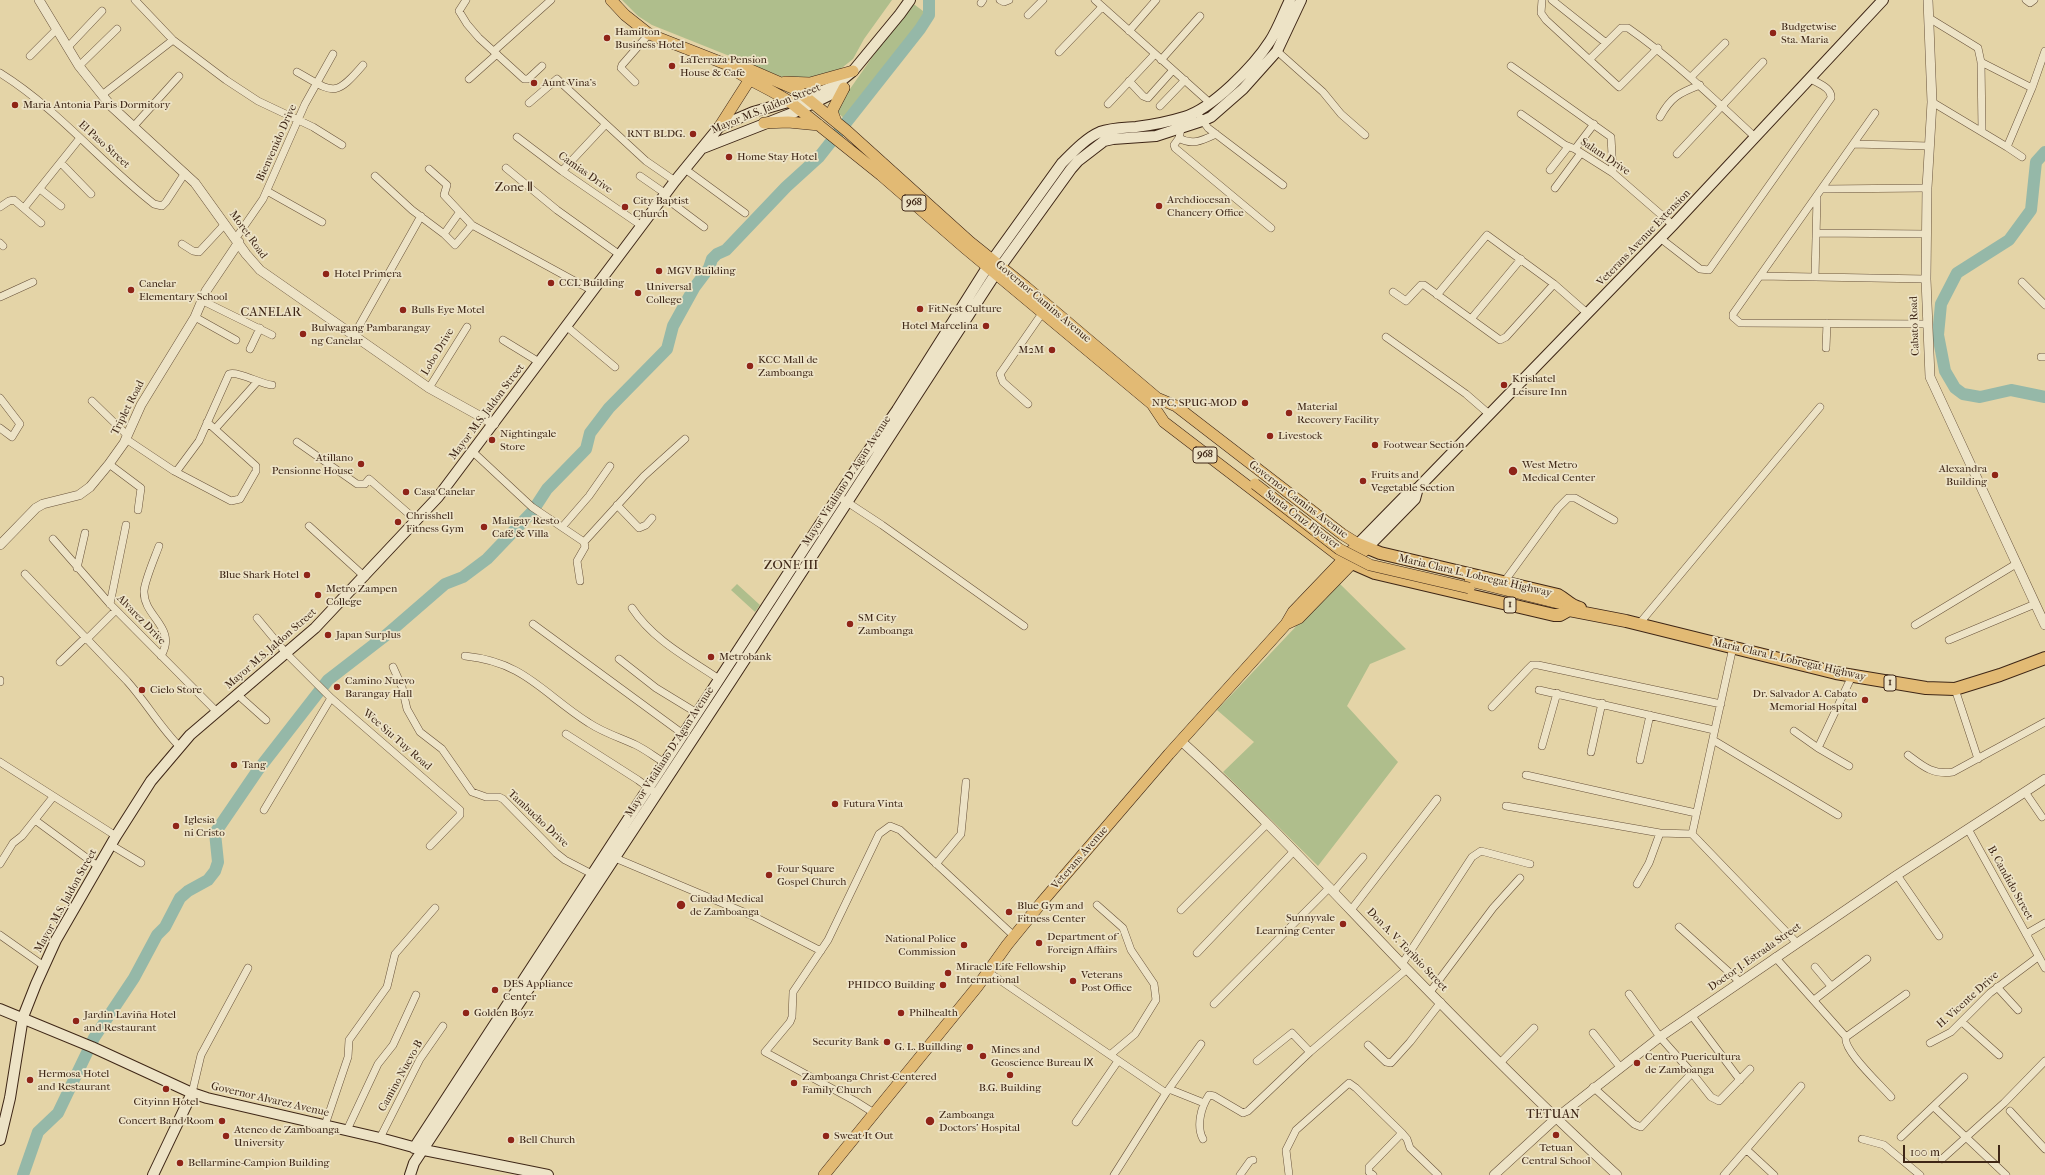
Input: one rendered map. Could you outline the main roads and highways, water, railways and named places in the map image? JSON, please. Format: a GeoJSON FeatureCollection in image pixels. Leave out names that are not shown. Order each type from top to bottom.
{"type":"FeatureCollection","features":[{"type":"Feature","properties":{"kind":"highway","name":"Maria Clara L. Lobregat Highway"},"geometry":{"type":"LineString","coordinates":[[1362,546],[1390,556],[1558,595],[1564,598],[1570,608],[1620,621],[1632,622],[1852,676],[1904,685],[1955,689],[1988,680],[2045,658]]}},
{"type":"Feature","properties":{"kind":"highway"},"geometry":{"type":"LineString","coordinates":[[1385,576],[1390,556]]}},
{"type":"Feature","properties":{"kind":"highway","name":"Maria Clara L. Lobregat Highway"},"geometry":{"type":"LineString","coordinates":[[1347,562],[1367,571],[1385,576],[1554,615],[1560,615],[1570,608]]}},
{"type":"Feature","properties":{"kind":"highway"},"geometry":{"type":"LineString","coordinates":[[1418,583],[1423,563]]}},
{"type":"Feature","properties":{"kind":"highway"},"geometry":{"type":"LineString","coordinates":[[1451,591],[1456,571]]}},
{"type":"Feature","properties":{"kind":"main road","name":"Governor Camins Avenue"},"geometry":{"type":"LineString","coordinates":[[611,0],[625,16],[649,34],[728,65],[735,71],[777,92],[839,140],[994,266],[1154,401],[1164,422],[1292,522],[1347,562]]}},
{"type":"Feature","properties":{"kind":"main road","name":"Mayor M.S. Jaldon Street"},"geometry":{"type":"LineString","coordinates":[[701,149],[800,110],[810,100],[836,85],[853,71],[910,0]]}},
{"type":"Feature","properties":{"kind":"main road","name":"Mayor Vitaliano D. Agan Avenue"},"geometry":{"type":"LineString","coordinates":[[410,1175],[419,1149],[593,879],[653,790],[745,661],[843,499],[860,464],[1062,163],[1090,138],[1100,132],[1111,129],[1155,124],[1183,117],[1203,108],[1224,91],[1260,54],[1270,40],[1290,0]]}},
{"type":"Feature","properties":{"kind":"main road","name":"Mayor Vitaliano D. Agan Avenue"},"geometry":{"type":"LineString","coordinates":[[593,879],[615,858],[653,790],[665,763],[683,734],[843,499],[869,469],[994,266],[1060,183],[1078,161],[1104,141],[1180,133],[1206,119],[1231,99],[1277,51],[1301,0]]}},
{"type":"Feature","properties":{"kind":"main road","name":"Veterans Avenue Extension"},"geometry":{"type":"LineString","coordinates":[[1362,546],[1415,499],[1418,488],[1673,225],[1811,79],[1883,0]]}},
{"type":"Feature","properties":{"kind":"main road"},"geometry":{"type":"LineString","coordinates":[[1260,54],[1269,60]]}},
{"type":"Feature","properties":{"kind":"main road","name":"Governor Camins Avenue"},"geometry":{"type":"LineString","coordinates":[[728,65],[737,64],[797,90],[847,131],[1043,312],[1154,401],[1176,406],[1305,506],[1362,546]]}},
{"type":"Feature","properties":{"kind":"main road","name":"Mayor M.S. Jaldon Street"},"geometry":{"type":"LineString","coordinates":[[0,1140],[10,1098],[23,1017],[44,966],[113,841],[142,793],[190,735],[315,628],[365,577],[438,497],[675,181],[720,126],[753,112],[790,102],[810,100],[844,88],[853,71]]}},
{"type":"Feature","properties":{"kind":"main road"},"geometry":{"type":"LineString","coordinates":[[778,81],[810,83],[853,71]]}},
{"type":"Feature","properties":{"kind":"main road"},"geometry":{"type":"LineString","coordinates":[[720,126],[750,79]]}},
{"type":"Feature","properties":{"kind":"main road"},"geometry":{"type":"LineString","coordinates":[[837,123],[832,111],[844,88]]}},
{"type":"Feature","properties":{"kind":"main road"},"geometry":{"type":"LineString","coordinates":[[1224,91],[1231,99]]}},
{"type":"Feature","properties":{"kind":"main road"},"geometry":{"type":"LineString","coordinates":[[1203,108],[1206,119]]}},
{"type":"Feature","properties":{"kind":"main road"},"geometry":{"type":"LineString","coordinates":[[764,123],[788,122],[825,129]]}},
{"type":"Feature","properties":{"kind":"main road","name":"Santa Cruz Flyover"},"geometry":{"type":"LineString","coordinates":[[1154,401],[1257,481],[1339,549],[1370,565],[1470,585],[1570,608]]}},
{"type":"Feature","properties":{"kind":"main road"},"geometry":{"type":"LineString","coordinates":[[860,464],[869,469]]}},
{"type":"Feature","properties":{"kind":"main road"},"geometry":{"type":"LineString","coordinates":[[1265,500],[1277,484]]}},
{"type":"Feature","properties":{"kind":"main road"},"geometry":{"type":"LineString","coordinates":[[1292,522],[1305,506]]}},
{"type":"Feature","properties":{"kind":"main road"},"geometry":{"type":"LineString","coordinates":[[1320,543],[1333,527]]}},
{"type":"Feature","properties":{"kind":"main road","name":"Veterans Avenue"},"geometry":{"type":"LineString","coordinates":[[824,1175],[988,972],[1014,936],[1181,741],[1286,624],[1292,612],[1347,562],[1362,546]]}},
{"type":"Feature","properties":{"kind":"main road"},"geometry":{"type":"LineString","coordinates":[[736,655],[745,661]]}},
{"type":"Feature","properties":{"kind":"main road","name":"Governor Alvarez Avenue"},"geometry":{"type":"LineString","coordinates":[[0,1009],[23,1017],[89,1045],[192,1093],[380,1138],[419,1149],[548,1175]]}},
{"type":"Feature","properties":{"kind":"main road"},"geometry":{"type":"LineString","coordinates":[[153,1175],[192,1093]]}},
{"type":"Feature","properties":{"kind":"waterway"},"geometry":{"type":"LineString","coordinates":[[23,1175],[38,1132],[58,1113],[94,1038],[134,978],[157,935],[165,927],[180,898],[188,891],[208,880],[215,871],[218,862],[215,833],[258,770],[328,680],[385,636],[445,584],[463,577],[487,559],[532,512],[547,489],[586,449],[590,433],[609,408],[667,349],[673,326],[694,288],[709,268],[712,259],[717,254],[726,250],[786,187],[819,157],[920,29],[929,15],[929,0]]}},
{"type":"Feature","properties":{"kind":"waterway"},"geometry":{"type":"LineString","coordinates":[[2045,152],[2036,162],[2031,210],[2009,240],[1957,273],[1941,304],[1938,335],[1945,371],[1955,388],[1963,394],[1980,397],[2011,390],[2045,397]]}},
{"type":"Feature","properties":{"kind":"place","name":"Budgetwise Sta. Maria"},"geometry":{"type":"Point","coordinates":[1773,33]}},
{"type":"Feature","properties":{"kind":"place","name":"Hamilton Business Hotel"},"geometry":{"type":"Point","coordinates":[607,38]}},
{"type":"Feature","properties":{"kind":"place","name":"LaTerraza Pension House & Cafe"},"geometry":{"type":"Point","coordinates":[672,66]}},
{"type":"Feature","properties":{"kind":"place","name":"Aunt Vina's"},"geometry":{"type":"Point","coordinates":[534,83]}},
{"type":"Feature","properties":{"kind":"place","name":"Maria Antonia Paris Dormitory"},"geometry":{"type":"Point","coordinates":[15,105]}},
{"type":"Feature","properties":{"kind":"place","name":"RNT BLDG."},"geometry":{"type":"Point","coordinates":[693,134]}},
{"type":"Feature","properties":{"kind":"place","name":"Home Stay Hotel"},"geometry":{"type":"Point","coordinates":[729,157]}},
{"type":"Feature","properties":{"kind":"place","name":"Archdiocesan Chancery Office"},"geometry":{"type":"Point","coordinates":[1159,206]}},
{"type":"Feature","properties":{"kind":"place","name":"City Baptist Church"},"geometry":{"type":"Point","coordinates":[625,207]}},
{"type":"Feature","properties":{"kind":"place","name":"MGV Building"},"geometry":{"type":"Point","coordinates":[659,271]}},
{"type":"Feature","properties":{"kind":"place","name":"Hotel Primera"},"geometry":{"type":"Point","coordinates":[326,274]}},
{"type":"Feature","properties":{"kind":"place","name":"CCL Building"},"geometry":{"type":"Point","coordinates":[551,283]}},
{"type":"Feature","properties":{"kind":"place","name":"Canelar Elementary School"},"geometry":{"type":"Point","coordinates":[131,290]}},
{"type":"Feature","properties":{"kind":"place","name":"Universal College"},"geometry":{"type":"Point","coordinates":[638,293]}},
{"type":"Feature","properties":{"kind":"place","name":"FitNest Culture"},"geometry":{"type":"Point","coordinates":[920,309]}},
{"type":"Feature","properties":{"kind":"place","name":"Bulls Eye Motel"},"geometry":{"type":"Point","coordinates":[403,310]}},
{"type":"Feature","properties":{"kind":"place","name":"Hotel Marcelina"},"geometry":{"type":"Point","coordinates":[986,326]}},
{"type":"Feature","properties":{"kind":"place","name":"Bulwagang Pambarangay ng Canelar"},"geometry":{"type":"Point","coordinates":[303,334]}},
{"type":"Feature","properties":{"kind":"place","name":"M2M"},"geometry":{"type":"Point","coordinates":[1052,350]}},
{"type":"Feature","properties":{"kind":"place","name":"KCC Mall de Zamboanga"},"geometry":{"type":"Point","coordinates":[750,366]}},
{"type":"Feature","properties":{"kind":"place","name":"Krishatel Leisure Inn"},"geometry":{"type":"Point","coordinates":[1504,385]}},
{"type":"Feature","properties":{"kind":"place","name":"NPC, SPUG-MOD"},"geometry":{"type":"Point","coordinates":[1245,403]}},
{"type":"Feature","properties":{"kind":"place","name":"Material Recovery Facility"},"geometry":{"type":"Point","coordinates":[1289,413]}},
{"type":"Feature","properties":{"kind":"place","name":"Livestock"},"geometry":{"type":"Point","coordinates":[1270,436]}},
{"type":"Feature","properties":{"kind":"place","name":"Nightingale Store"},"geometry":{"type":"Point","coordinates":[492,440]}},
{"type":"Feature","properties":{"kind":"place","name":"Footwear Section"},"geometry":{"type":"Point","coordinates":[1375,445]}},
{"type":"Feature","properties":{"kind":"place","name":"Atillano Pensionne House"},"geometry":{"type":"Point","coordinates":[361,464]}},
{"type":"Feature","properties":{"kind":"place","name":"West Metro Medical Center"},"geometry":{"type":"Point","coordinates":[1513,471]}},
{"type":"Feature","properties":{"kind":"place","name":"Alexandra Building"},"geometry":{"type":"Point","coordinates":[1995,475]}},
{"type":"Feature","properties":{"kind":"place","name":"Fruits and Vegetable Section"},"geometry":{"type":"Point","coordinates":[1363,481]}},
{"type":"Feature","properties":{"kind":"place","name":"Casa Canelar"},"geometry":{"type":"Point","coordinates":[406,492]}},
{"type":"Feature","properties":{"kind":"place","name":"Chrisshell Fitness Gym"},"geometry":{"type":"Point","coordinates":[398,522]}},
{"type":"Feature","properties":{"kind":"place","name":"Maligay Resto Café & Villa"},"geometry":{"type":"Point","coordinates":[484,527]}},
{"type":"Feature","properties":{"kind":"place","name":"Blue Shark Hotel"},"geometry":{"type":"Point","coordinates":[307,575]}},
{"type":"Feature","properties":{"kind":"place","name":"Metro Zampen College"},"geometry":{"type":"Point","coordinates":[318,595]}},
{"type":"Feature","properties":{"kind":"place","name":"SM City Zamboanga"},"geometry":{"type":"Point","coordinates":[850,624]}},
{"type":"Feature","properties":{"kind":"place","name":"Japan Surplus"},"geometry":{"type":"Point","coordinates":[328,635]}},
{"type":"Feature","properties":{"kind":"place","name":"Metrobank"},"geometry":{"type":"Point","coordinates":[711,657]}},
{"type":"Feature","properties":{"kind":"place","name":"Camino Nuevo Barangay Hall"},"geometry":{"type":"Point","coordinates":[337,687]}},
{"type":"Feature","properties":{"kind":"place","name":"Cielo Store"},"geometry":{"type":"Point","coordinates":[142,690]}},
{"type":"Feature","properties":{"kind":"place","name":"Dr. Salvador A. Cabato Memorial Hospital"},"geometry":{"type":"Point","coordinates":[1865,700]}},
{"type":"Feature","properties":{"kind":"place","name":"Tang"},"geometry":{"type":"Point","coordinates":[234,765]}},
{"type":"Feature","properties":{"kind":"place","name":"Futura Vinta"},"geometry":{"type":"Point","coordinates":[835,804]}},
{"type":"Feature","properties":{"kind":"place","name":"Iglesia ni Cristo"},"geometry":{"type":"Point","coordinates":[176,826]}},
{"type":"Feature","properties":{"kind":"place","name":"Four Square Gospel Church"},"geometry":{"type":"Point","coordinates":[769,875]}},
{"type":"Feature","properties":{"kind":"place","name":"Ciudad Medical de Zamboanga"},"geometry":{"type":"Point","coordinates":[681,905]}},
{"type":"Feature","properties":{"kind":"place","name":"Blue Gym and Fitness Center"},"geometry":{"type":"Point","coordinates":[1009,912]}},
{"type":"Feature","properties":{"kind":"place","name":"Sunnyvale Learning Center"},"geometry":{"type":"Point","coordinates":[1343,924]}},
{"type":"Feature","properties":{"kind":"place","name":"Department of Foreign Affairs"},"geometry":{"type":"Point","coordinates":[1039,943]}},
{"type":"Feature","properties":{"kind":"place","name":"National Police Commission"},"geometry":{"type":"Point","coordinates":[964,945]}},
{"type":"Feature","properties":{"kind":"place","name":"Miracle Life Fellowship International"},"geometry":{"type":"Point","coordinates":[948,973]}},
{"type":"Feature","properties":{"kind":"place","name":"Veterans Post Office"},"geometry":{"type":"Point","coordinates":[1073,981]}},
{"type":"Feature","properties":{"kind":"place","name":"PHIDCO Building"},"geometry":{"type":"Point","coordinates":[943,985]}},
{"type":"Feature","properties":{"kind":"place","name":"DES Appliance Center"},"geometry":{"type":"Point","coordinates":[495,990]}},
{"type":"Feature","properties":{"kind":"place","name":"Golden Boyz"},"geometry":{"type":"Point","coordinates":[466,1013]}},
{"type":"Feature","properties":{"kind":"place","name":"Philhealth"},"geometry":{"type":"Point","coordinates":[901,1013]}},
{"type":"Feature","properties":{"kind":"place","name":"Jardin Laviña Hotel and Restaurant"},"geometry":{"type":"Point","coordinates":[76,1021]}},
{"type":"Feature","properties":{"kind":"place","name":"Security Bank"},"geometry":{"type":"Point","coordinates":[887,1042]}},
{"type":"Feature","properties":{"kind":"place","name":"G. L. Buillding"},"geometry":{"type":"Point","coordinates":[970,1047]}},
{"type":"Feature","properties":{"kind":"place","name":"Mines and Geoscience Bureau Ⅸ"},"geometry":{"type":"Point","coordinates":[983,1056]}},
{"type":"Feature","properties":{"kind":"place","name":"Centro Puericultura de Zamboanga"},"geometry":{"type":"Point","coordinates":[1637,1063]}},
{"type":"Feature","properties":{"kind":"place","name":"B.G. Building"},"geometry":{"type":"Point","coordinates":[1010,1075]}},
{"type":"Feature","properties":{"kind":"place","name":"Hermosa Hotel and Restaurant"},"geometry":{"type":"Point","coordinates":[30,1080]}},
{"type":"Feature","properties":{"kind":"place","name":"Zamboanga Christ-Centered Family Church"},"geometry":{"type":"Point","coordinates":[794,1083]}},
{"type":"Feature","properties":{"kind":"place","name":"Cityinn Hotel"},"geometry":{"type":"Point","coordinates":[166,1089]}},
{"type":"Feature","properties":{"kind":"place","name":"Concert Band Room"},"geometry":{"type":"Point","coordinates":[222,1121]}},
{"type":"Feature","properties":{"kind":"place","name":"Zamboanga Doctors' Hospital"},"geometry":{"type":"Point","coordinates":[930,1121]}},
{"type":"Feature","properties":{"kind":"place","name":"Tetuan Central School"},"geometry":{"type":"Point","coordinates":[1556,1135]}},
{"type":"Feature","properties":{"kind":"place","name":"Ateneo de Zamboanga University"},"geometry":{"type":"Point","coordinates":[226,1136]}},
{"type":"Feature","properties":{"kind":"place","name":"Sweat It Out"},"geometry":{"type":"Point","coordinates":[826,1136]}},
{"type":"Feature","properties":{"kind":"place","name":"Bell Church"},"geometry":{"type":"Point","coordinates":[511,1140]}},
{"type":"Feature","properties":{"kind":"place","name":"Bellarmine-Campion Building"},"geometry":{"type":"Point","coordinates":[180,1163]}},
{"type":"Feature","properties":{"kind":"district","name":"Zone Ⅱ"},"geometry":{"type":"Point","coordinates":[514,188]}},
{"type":"Feature","properties":{"kind":"district","name":"CANELAR"},"geometry":{"type":"Point","coordinates":[271,313]}},
{"type":"Feature","properties":{"kind":"district","name":"ZONE III"},"geometry":{"type":"Point","coordinates":[791,566]}},
{"type":"Feature","properties":{"kind":"district","name":"TETUAN"},"geometry":{"type":"Point","coordinates":[1553,1115]}}]}
